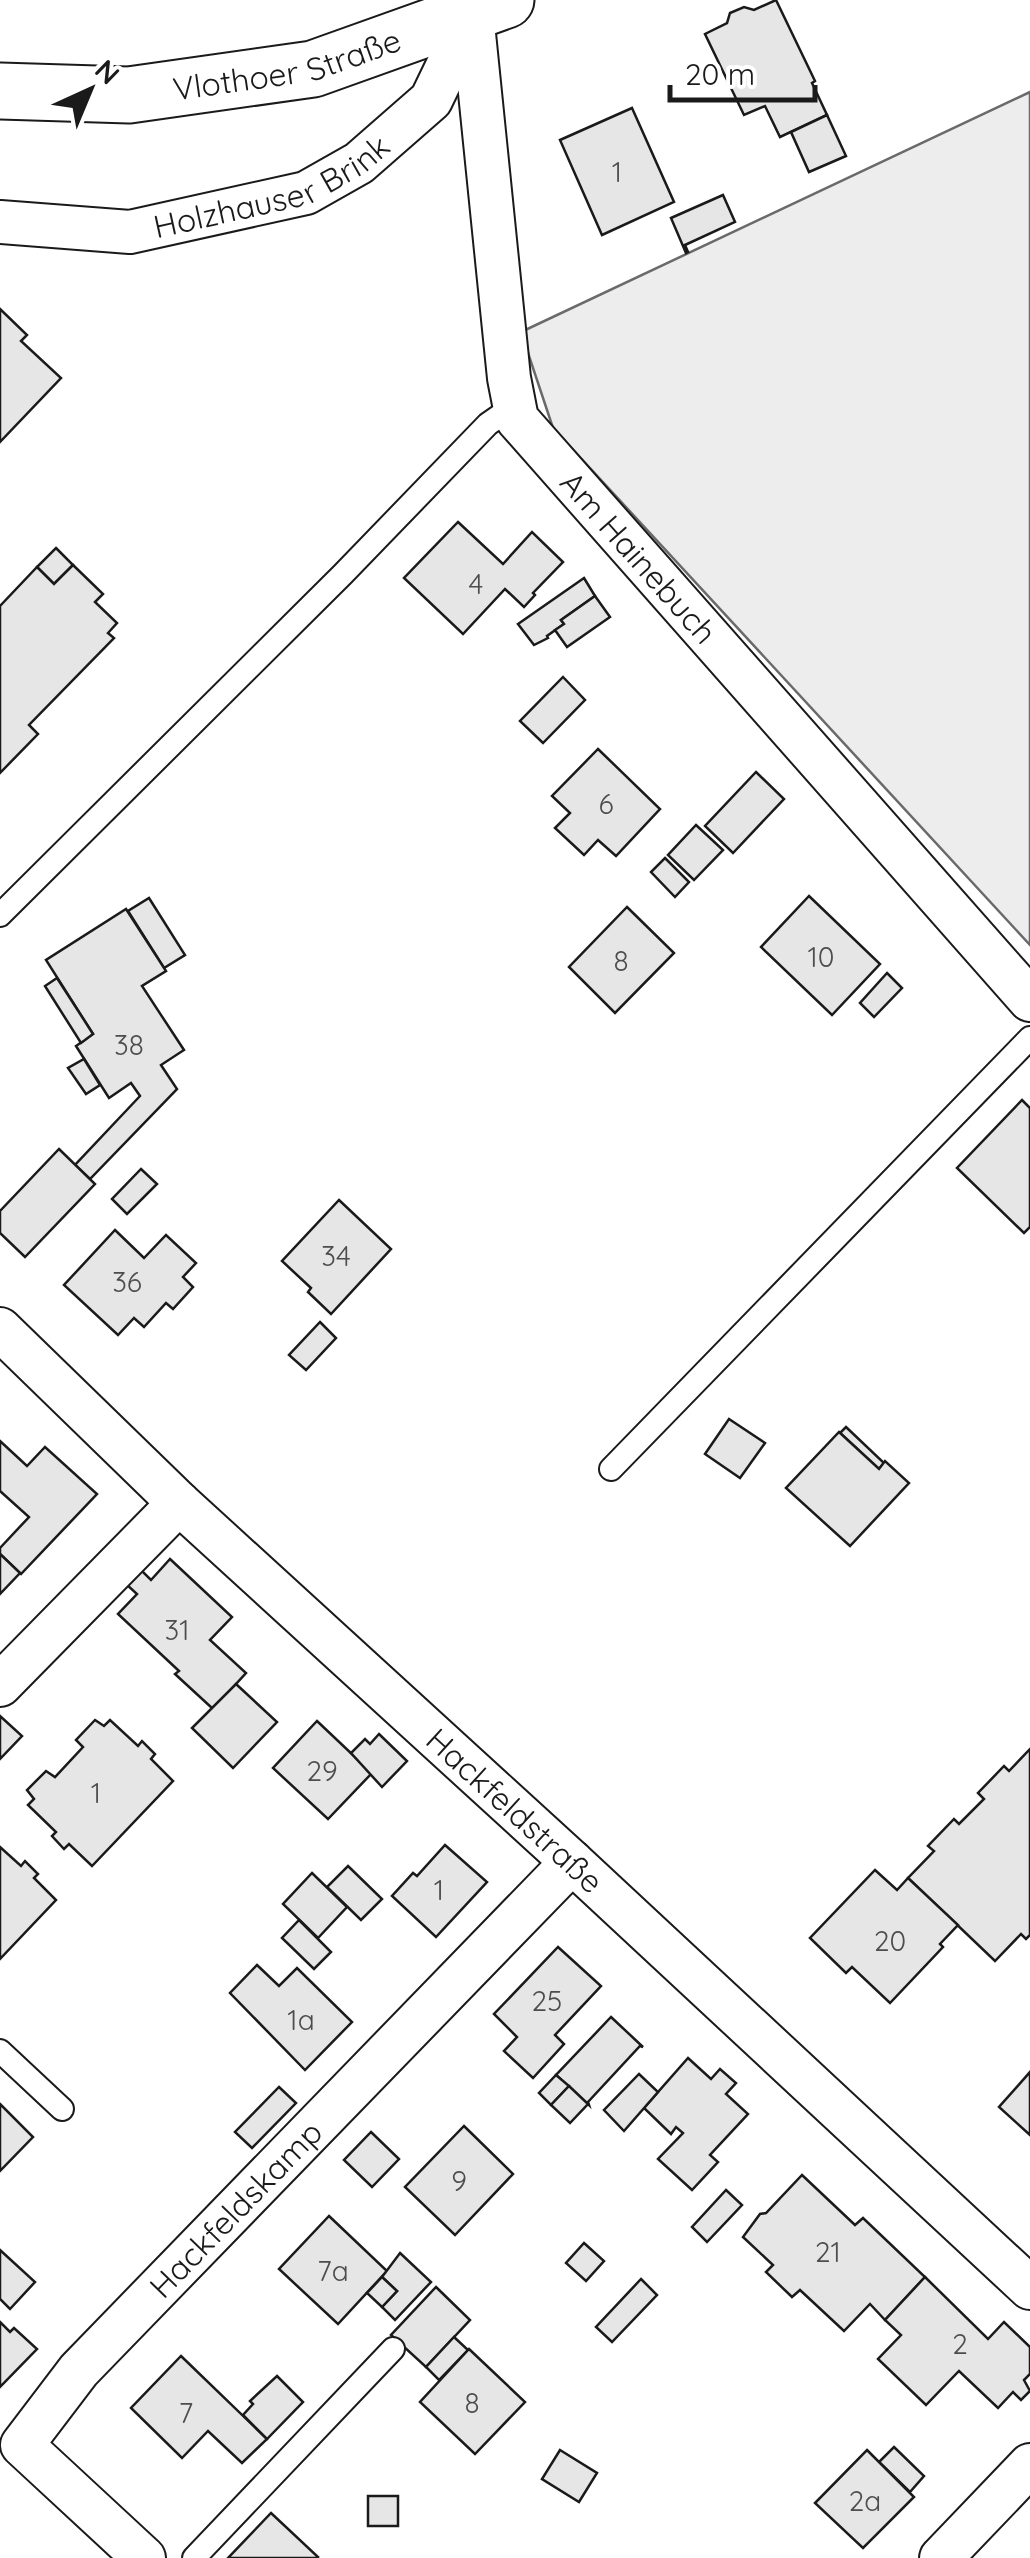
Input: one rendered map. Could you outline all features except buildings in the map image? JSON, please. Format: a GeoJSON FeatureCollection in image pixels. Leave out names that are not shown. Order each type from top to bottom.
{"type":"FeatureCollection","features":[{"type":"Feature","properties":{"kind":"street","name":"Vlothoer Straße"},"geometry":{"type":"LineString","coordinates":[[0,91],[129,95],[312,69],[475,5]]}},
{"type":"Feature","properties":{"kind":"street","name":"Holzhauser Brink"},"geometry":{"type":"LineString","coordinates":[[0,222],[130,232],[306,193],[359,164],[431,100],[475,5]]}},
{"type":"Feature","properties":{"kind":"street","name":"Am Hainebuch"},"geometry":{"type":"LineString","coordinates":[[475,5],[517,419],[1030,1000]]}},
{"type":"Feature","properties":{"kind":"street","name":"Hackfeldstraße"},"geometry":{"type":"LineString","coordinates":[[0,1329],[179,1503],[1030,2288]]}},
{"type":"Feature","properties":{"kind":"street"},"geometry":{"type":"LineString","coordinates":[[0,1685],[179,1503]]}},
{"type":"Feature","properties":{"kind":"street","name":"Hackfeldskamp"},"geometry":{"type":"LineString","coordinates":[[144,2558],[22,2444],[79,2370],[572,1862]]}},
{"type":"Feature","properties":{"kind":"street"},"geometry":{"type":"LineString","coordinates":[[941,2558],[1030,2465]]}},
{"type":"Feature","properties":{"kind":"lane"},"geometry":{"type":"LineString","coordinates":[[0,915],[488,424],[514,406]]}},
{"type":"Feature","properties":{"kind":"lane"},"geometry":{"type":"LineString","coordinates":[[612,1469],[1030,1038]]}},
{"type":"Feature","properties":{"kind":"lane"},"geometry":{"type":"LineString","coordinates":[[0,2051],[62,2110]]}},
{"type":"Feature","properties":{"kind":"lane"},"geometry":{"type":"LineString","coordinates":[[194,2558],[393,2348]]}},
{"type":"Feature","properties":{"kind":"shaded area"},"geometry":{"type":"Polygon","coordinates":[[[1030,92],[1030,945],[553,428],[521,332],[1030,92]]]}}]}
